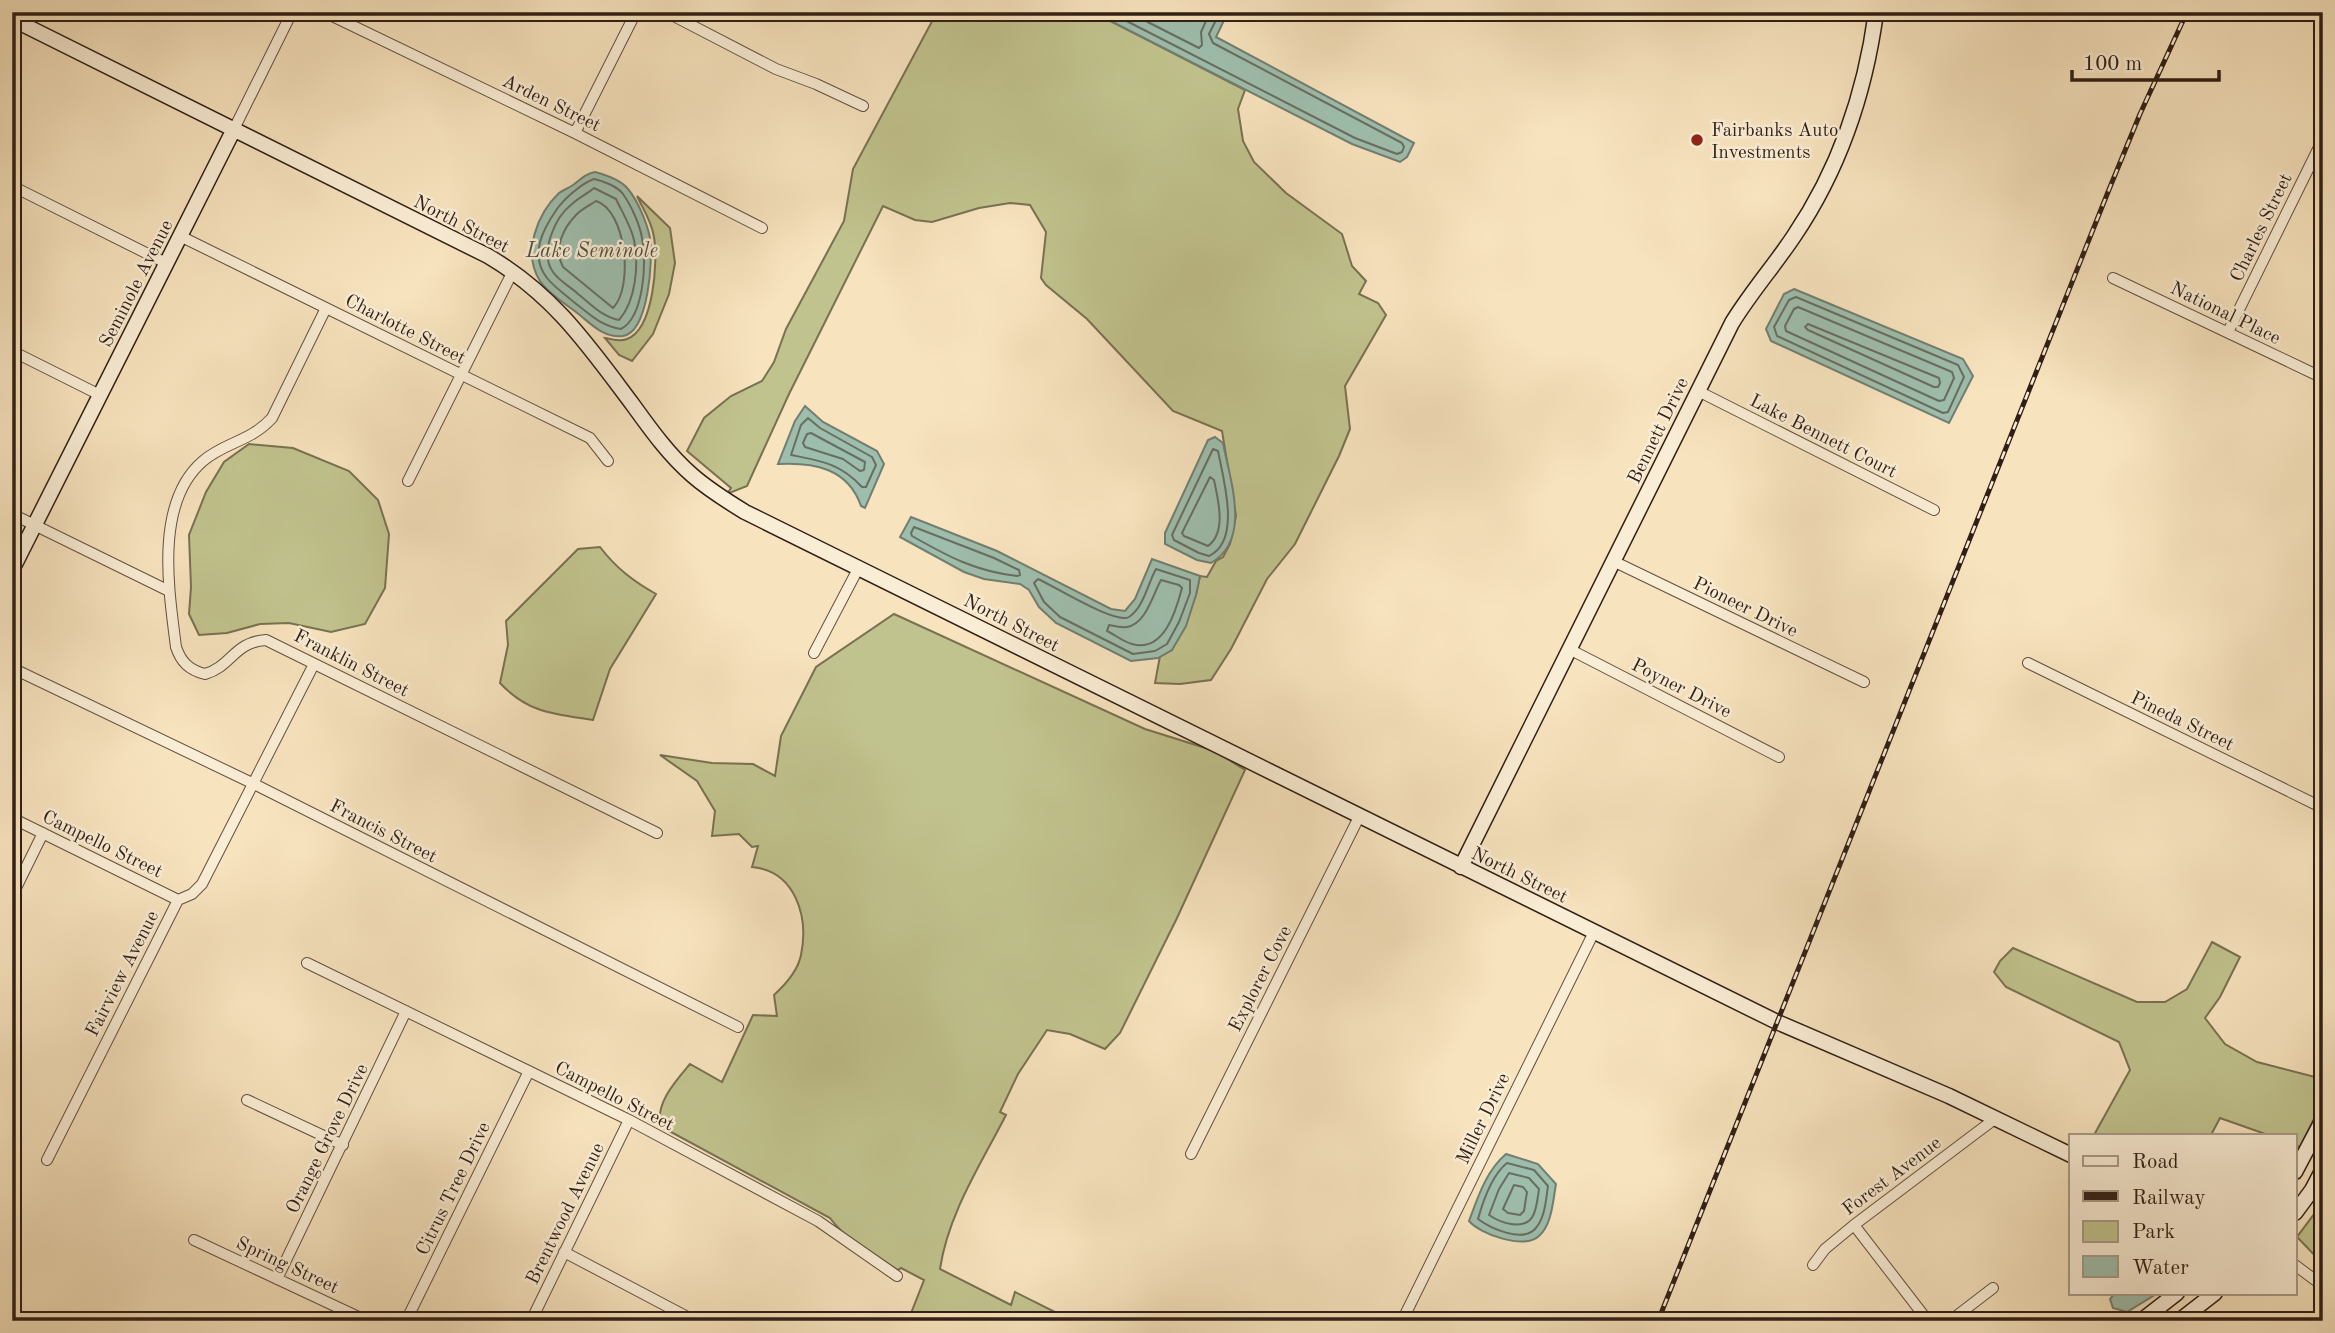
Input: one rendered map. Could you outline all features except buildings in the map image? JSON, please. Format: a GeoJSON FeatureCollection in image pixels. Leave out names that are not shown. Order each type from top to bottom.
{"type":"FeatureCollection","features":[{"type":"Feature","properties":{"kind":"street","name":"Seminole Avenue"},"geometry":{"type":"LineString","coordinates":[[12,570],[292,12]]}},
{"type":"Feature","properties":{"kind":"street","name":"Arden Street"},"geometry":{"type":"LineString","coordinates":[[324,12],[575,132],[762,228]]}},
{"type":"Feature","properties":{"kind":"street"},"geometry":{"type":"LineString","coordinates":[[575,132],[636,12]]}},
{"type":"Feature","properties":{"kind":"street"},"geometry":{"type":"LineString","coordinates":[[666,12],[776,69],[816,83],[863,106]]}},
{"type":"Feature","properties":{"kind":"street","name":"Bennett Drive"},"geometry":{"type":"LineString","coordinates":[[1461,867],[1732,323],[1752,290],[1793,238],[1840,155],[1864,78],[1876,12]]}},
{"type":"Feature","properties":{"kind":"street","name":"North Street"},"geometry":{"type":"LineString","coordinates":[[12,19],[488,256],[513,271],[549,301],[582,337],[650,429],[691,474],[714,493],[745,512],[1777,1022],[1996,1118],[2069,1154]]}},
{"type":"Feature","properties":{"kind":"street","name":"Charles Street"},"geometry":{"type":"LineString","coordinates":[[2228,331],[2323,139]]}},
{"type":"Feature","properties":{"kind":"street"},"geometry":{"type":"LineString","coordinates":[[12,186],[166,263]]}},
{"type":"Feature","properties":{"kind":"street","name":"Charlotte Street"},"geometry":{"type":"LineString","coordinates":[[180,236],[590,438],[608,461]]}},
{"type":"Feature","properties":{"kind":"street"},"geometry":{"type":"LineString","coordinates":[[408,481],[513,271]]}},
{"type":"Feature","properties":{"kind":"street","name":"National Place"},"geometry":{"type":"LineString","coordinates":[[2113,278],[2323,378]]}},
{"type":"Feature","properties":{"kind":"street"},"geometry":{"type":"LineString","coordinates":[[12,514],[169,591],[168,544],[172,519],[188,479],[212,453],[260,431],[272,418],[326,308]]}},
{"type":"Feature","properties":{"kind":"street"},"geometry":{"type":"LineString","coordinates":[[12,351],[100,395]]}},
{"type":"Feature","properties":{"kind":"street","name":"Lake Bennett Court"},"geometry":{"type":"LineString","coordinates":[[1698,391],[1934,509]]}},
{"type":"Feature","properties":{"kind":"street","name":"Pioneer Drive"},"geometry":{"type":"LineString","coordinates":[[1613,561],[1864,682]]}},
{"type":"Feature","properties":{"kind":"street"},"geometry":{"type":"LineString","coordinates":[[814,653],[859,566]]}},
{"type":"Feature","properties":{"kind":"street","name":"Franklin Street"},"geometry":{"type":"LineString","coordinates":[[169,591],[176,647],[180,658],[196,671],[205,674],[213,671],[243,645],[253,640],[267,639],[657,834]]}},
{"type":"Feature","properties":{"kind":"street","name":"Poyner Drive"},"geometry":{"type":"LineString","coordinates":[[1569,649],[1779,757]]}},
{"type":"Feature","properties":{"kind":"street","name":"Pineda Street"},"geometry":{"type":"LineString","coordinates":[[2028,663],[2323,808]]}},
{"type":"Feature","properties":{"kind":"street","name":"Fairview Avenue"},"geometry":{"type":"LineString","coordinates":[[47,1160],[178,900],[192,894],[202,884],[314,664]]}},
{"type":"Feature","properties":{"kind":"street","name":"Francis Street"},"geometry":{"type":"LineString","coordinates":[[12,668],[252,783],[738,1027]]}},
{"type":"Feature","properties":{"kind":"street","name":"Explorer Cove"},"geometry":{"type":"LineString","coordinates":[[1191,1154],[1359,817]]}},
{"type":"Feature","properties":{"kind":"street","name":"Campello Street"},"geometry":{"type":"LineString","coordinates":[[12,818],[178,900]]}},
{"type":"Feature","properties":{"kind":"street"},"geometry":{"type":"LineString","coordinates":[[12,896],[43,833]]}},
{"type":"Feature","properties":{"kind":"street","name":"Miller Drive"},"geometry":{"type":"LineString","coordinates":[[1402,1321],[1594,932]]}},
{"type":"Feature","properties":{"kind":"street","name":"Campello Street"},"geometry":{"type":"LineString","coordinates":[[307,963],[629,1120],[818,1221],[897,1276]]}},
{"type":"Feature","properties":{"kind":"street","name":"Orange Grove Drive"},"geometry":{"type":"LineString","coordinates":[[277,1279],[406,1011]]}},
{"type":"Feature","properties":{"kind":"street","name":"Citrus Tree Drive"},"geometry":{"type":"LineString","coordinates":[[405,1321],[529,1072]]}},
{"type":"Feature","properties":{"kind":"street"},"geometry":{"type":"LineString","coordinates":[[247,1100],[343,1145]]}},
{"type":"Feature","properties":{"kind":"street","name":"Forest Avenue"},"geometry":{"type":"LineString","coordinates":[[1813,1265],[1825,1249],[1854,1225],[1996,1118]]}},
{"type":"Feature","properties":{"kind":"street"},"geometry":{"type":"LineString","coordinates":[[2296,1170],[2323,1119]]}},
{"type":"Feature","properties":{"kind":"street","name":"Brentwood Avenue"},"geometry":{"type":"LineString","coordinates":[[531,1321],[629,1120]]}},
{"type":"Feature","properties":{"kind":"street"},"geometry":{"type":"LineString","coordinates":[[2296,1212],[2323,1169]]}},
{"type":"Feature","properties":{"kind":"street"},"geometry":{"type":"LineString","coordinates":[[1854,1225],[1927,1321]]}},
{"type":"Feature","properties":{"kind":"street","name":"Spring Street"},"geometry":{"type":"LineString","coordinates":[[194,1240],[367,1321]]}},
{"type":"Feature","properties":{"kind":"street"},"geometry":{"type":"LineString","coordinates":[[565,1252],[695,1321]]}},
{"type":"Feature","properties":{"kind":"street"},"geometry":{"type":"LineString","coordinates":[[2296,1266],[2323,1286]]}},
{"type":"Feature","properties":{"kind":"street"},"geometry":{"type":"LineString","coordinates":[[1950,1321],[1993,1288]]}},
{"type":"Feature","properties":{"kind":"street"},"geometry":{"type":"LineString","coordinates":[[2141,1321],[2176,1294]]}},
{"type":"Feature","properties":{"kind":"street"},"geometry":{"type":"LineString","coordinates":[[2179,1321],[2214,1294]]}},
{"type":"Feature","properties":{"kind":"green space"},"geometry":{"type":"Polygon","coordinates":[[[937,12],[1093,12],[1245,90],[1238,109],[1243,141],[1254,162],[1286,193],[1342,234],[1352,266],[1366,281],[1359,294],[1378,303],[1386,315],[1345,386],[1350,429],[1339,456],[1295,544],[1267,579],[1231,649],[1211,680],[1180,684],[1155,683],[1160,656],[1172,650],[1196,595],[1200,576],[1207,577],[1230,544],[1236,516],[1222,431],[1173,411],[1087,319],[1046,285],[1041,278],[1046,232],[1030,205],[1010,203],[979,208],[932,222],[915,220],[883,206],[789,394],[747,486],[727,494],[731,488],[687,451],[704,418],[731,396],[762,381],[774,362],[786,329],[844,221],[853,169],[937,12]]]}},
{"type":"Feature","properties":{"kind":"green space"},"geometry":{"type":"Polygon","coordinates":[[[637,196],[670,228],[675,263],[669,294],[653,334],[632,361],[619,355],[605,338],[624,340],[636,333],[643,322],[652,293],[654,237],[637,196]]]}},
{"type":"Feature","properties":{"kind":"green space"},"geometry":{"type":"Polygon","coordinates":[[[249,444],[293,448],[349,471],[378,500],[389,534],[385,588],[365,624],[331,632],[289,623],[260,624],[227,633],[199,635],[189,614],[189,535],[206,492],[224,462],[249,444]]]}},
{"type":"Feature","properties":{"kind":"green space"},"geometry":{"type":"Polygon","coordinates":[[[600,547],[625,574],[656,594],[610,669],[593,720],[554,714],[531,706],[500,683],[508,645],[506,621],[578,549],[600,547]]]}},
{"type":"Feature","properties":{"kind":"green space"},"geometry":{"type":"Polygon","coordinates":[[[894,614],[1145,729],[1215,751],[1245,770],[1177,918],[1120,1033],[1105,1049],[1070,1034],[1047,1030],[1018,1074],[1000,1112],[1006,1115],[950,1229],[940,1269],[1011,1305],[1015,1292],[1073,1321],[908,1321],[924,1280],[901,1268],[898,1270],[871,1253],[852,1240],[830,1218],[660,1126],[664,1101],[690,1064],[722,1082],[753,1015],[777,1016],[774,995],[787,982],[797,966],[801,955],[803,925],[796,898],[789,886],[767,870],[752,867],[758,846],[752,847],[739,834],[712,836],[715,811],[697,781],[660,755],[712,763],[753,764],[775,776],[781,736],[816,667],[894,614]]]}},
{"type":"Feature","properties":{"kind":"green space"},"geometry":{"type":"Polygon","coordinates":[[[2212,942],[2240,957],[2220,997],[2205,1018],[2225,1044],[2257,1062],[2323,1079],[2323,1101],[2300,1147],[2296,1145],[2296,1134],[2265,1134],[2220,1118],[2212,1134],[2095,1134],[2130,1070],[2119,1042],[2006,987],[1994,972],[2000,961],[2013,948],[2137,1002],[2165,1002],[2187,989],[2212,942]]]}},
{"type":"Feature","properties":{"kind":"green space"},"geometry":{"type":"Polygon","coordinates":[[[2323,1202],[2323,1264],[2297,1237],[2323,1202]]]}},
{"type":"Feature","properties":{"kind":"water"},"geometry":{"type":"Polygon","coordinates":[[[1093,12],[1228,12],[1216,37],[1414,143],[1407,157],[1400,162],[1352,144],[1093,12]]]}},
{"type":"Feature","properties":{"kind":"water","name":"Lake Seminole"},"geometry":{"type":"Polygon","coordinates":[[[595,172],[617,180],[628,189],[642,212],[650,238],[650,277],[644,309],[632,331],[623,336],[600,330],[554,295],[540,281],[532,258],[534,234],[551,202],[561,192],[595,172]]]}},
{"type":"Feature","properties":{"kind":"water"},"geometry":{"type":"Polygon","coordinates":[[[1794,289],[1963,359],[1973,376],[1949,423],[1771,341],[1766,329],[1784,294],[1794,289]]]}},
{"type":"Feature","properties":{"kind":"water"},"geometry":{"type":"Polygon","coordinates":[[[805,406],[823,422],[877,451],[884,464],[865,508],[838,475],[816,466],[778,464],[795,421],[805,406]]]}},
{"type":"Feature","properties":{"kind":"water"},"geometry":{"type":"Polygon","coordinates":[[[1215,437],[1223,443],[1233,491],[1235,525],[1224,553],[1211,563],[1197,560],[1165,544],[1165,533],[1208,440],[1215,437]]]}},
{"type":"Feature","properties":{"kind":"water"},"geometry":{"type":"Polygon","coordinates":[[[911,517],[997,551],[1111,609],[1125,611],[1135,599],[1152,559],[1200,576],[1186,626],[1172,650],[1158,658],[1131,661],[1056,623],[1039,607],[1029,590],[1020,584],[984,579],[964,572],[900,537],[911,517]]]}},
{"type":"Feature","properties":{"kind":"water"},"geometry":{"type":"Polygon","coordinates":[[[1506,1154],[1538,1164],[1556,1184],[1547,1225],[1539,1236],[1532,1240],[1502,1239],[1482,1231],[1469,1221],[1488,1176],[1506,1154]]]}},
{"type":"Feature","properties":{"kind":"water"},"geometry":{"type":"Polygon","coordinates":[[[2114,1294],[2156,1294],[2127,1312],[2113,1308],[2110,1299],[2114,1294]]]}},
{"type":"Feature","properties":{"kind":"railway"},"geometry":{"type":"LineString","coordinates":[[1658,1321],[2108,192],[2187,12]]}},
{"type":"Feature","properties":{"kind":"place","name":"Fairbanks Auto Investments"},"geometry":{"type":"Point","coordinates":[1697,140]}}]}
